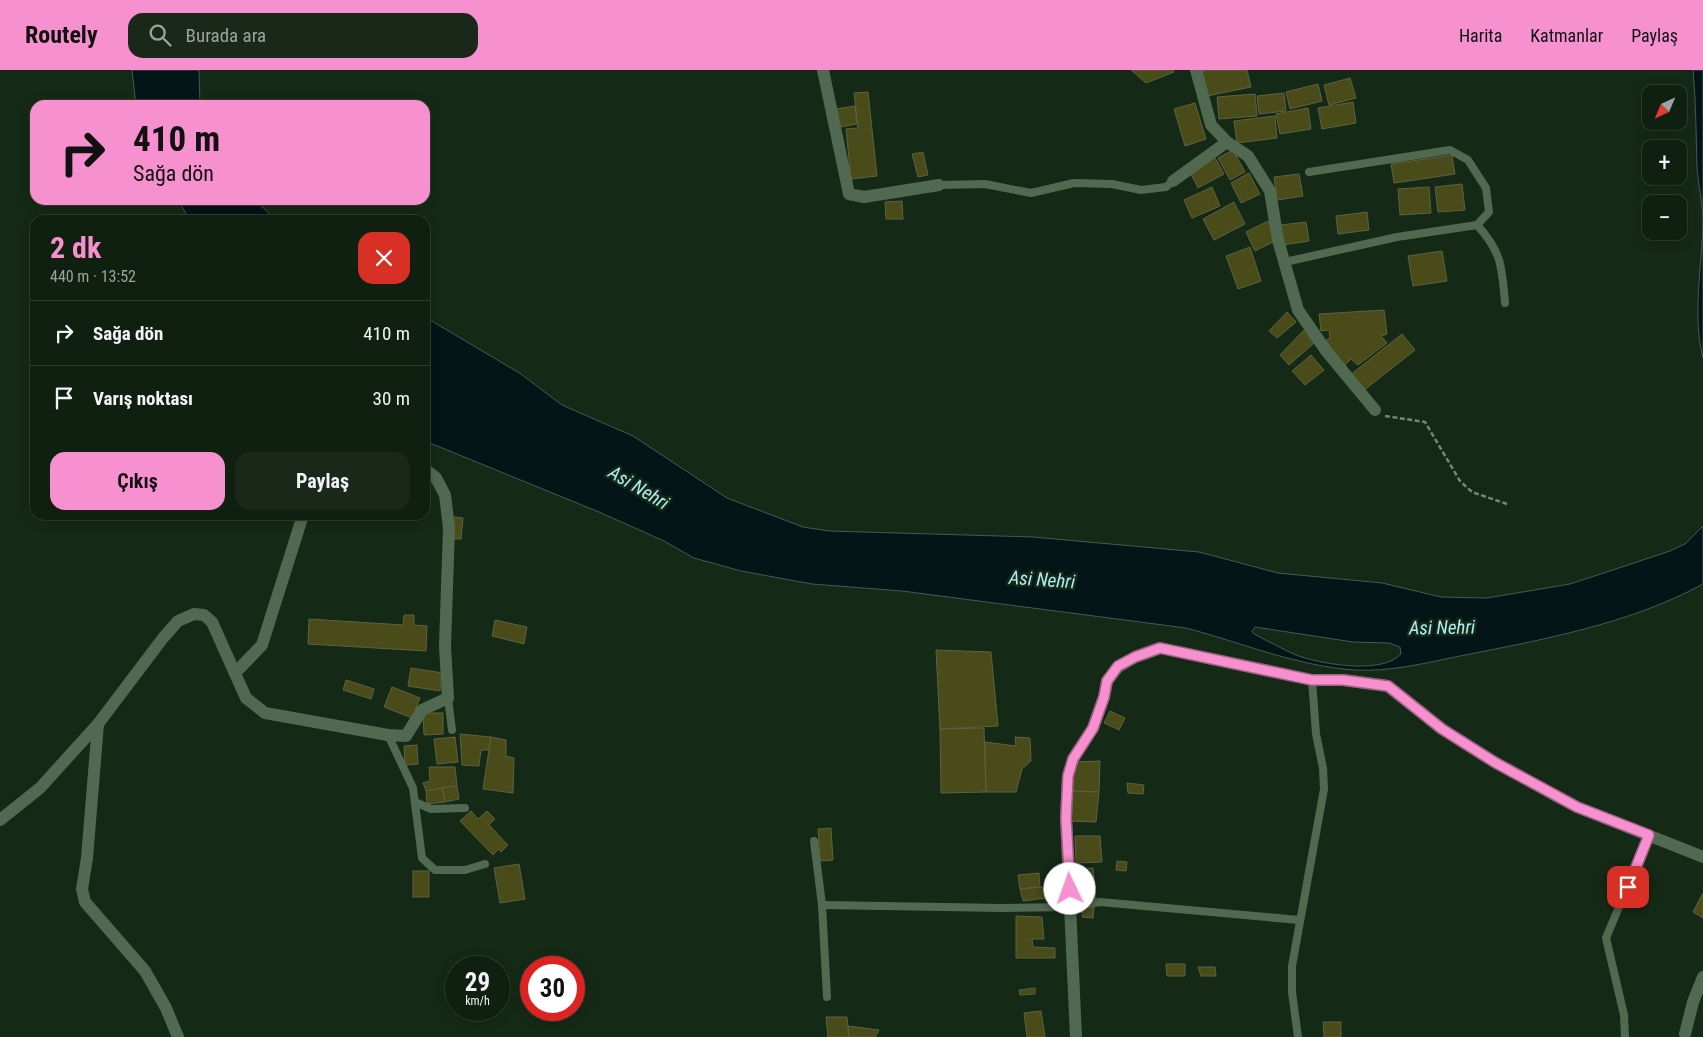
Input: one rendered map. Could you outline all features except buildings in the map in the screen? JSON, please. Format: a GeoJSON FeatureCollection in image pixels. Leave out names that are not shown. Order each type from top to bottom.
{"type":"FeatureCollection","features":[{"type":"Feature","properties":{"kind":"street"},"geometry":{"type":"LineString","coordinates":[[823,70],[849,194],[864,197],[939,185]]}},
{"type":"Feature","properties":{"kind":"street"},"geometry":{"type":"LineString","coordinates":[[1196,70],[1211,125],[1227,142],[1248,156],[1270,191],[1278,240],[1298,310],[1327,352],[1375,410]]}},
{"type":"Feature","properties":{"kind":"street"},"geometry":{"type":"LineString","coordinates":[[1173,181],[1227,142]]}},
{"type":"Feature","properties":{"kind":"street"},"geometry":{"type":"LineString","coordinates":[[0,820],[40,788],[98,724],[178,621],[194,614],[204,614],[212,622],[246,698],[265,713],[388,735],[406,736],[422,710],[448,698],[445,646],[449,528],[445,495],[436,478],[430,473]]}},
{"type":"Feature","properties":{"kind":"street"},"geometry":{"type":"LineString","coordinates":[[236,672],[262,645],[302,520]]}},
{"type":"Feature","properties":{"kind":"street"},"geometry":{"type":"LineString","coordinates":[[1076,1037],[1066,818],[1068,776],[1073,759],[1093,728],[1104,697],[1107,681],[1118,666],[1135,657],[1160,648],[1312,680],[1343,680],[1388,686],[1442,729],[1496,763],[1577,807],[1703,857]]}},
{"type":"Feature","properties":{"kind":"street"},"geometry":{"type":"LineString","coordinates":[[98,724],[87,858],[82,889],[85,902],[145,971],[166,1008],[178,1037]]}},
{"type":"Feature","properties":{"kind":"street"},"geometry":{"type":"LineString","coordinates":[[1684,1034],[1693,1002],[1703,977]]}},
{"type":"Feature","properties":{"kind":"lane"},"geometry":{"type":"LineString","coordinates":[[1285,262],[1397,237],[1477,225],[1489,212],[1486,188],[1468,160],[1450,150],[1309,172]]}},
{"type":"Feature","properties":{"kind":"lane"},"geometry":{"type":"LineString","coordinates":[[939,185],[985,184],[1031,193],[1074,183],[1112,184],[1141,190],[1166,188],[1173,181]]}},
{"type":"Feature","properties":{"kind":"lane"},"geometry":{"type":"LineString","coordinates":[[1477,225],[1488,237],[1501,260],[1505,303]]}},
{"type":"Feature","properties":{"kind":"lane"},"geometry":{"type":"LineString","coordinates":[[1298,1037],[1292,992],[1292,966],[1324,789],[1323,768],[1316,734],[1312,680]]}},
{"type":"Feature","properties":{"kind":"lane"},"geometry":{"type":"LineString","coordinates":[[448,698],[452,730]]}},
{"type":"Feature","properties":{"kind":"lane"},"geometry":{"type":"LineString","coordinates":[[388,735],[413,788],[422,858],[435,870],[465,870],[485,864]]}},
{"type":"Feature","properties":{"kind":"lane"},"geometry":{"type":"LineString","coordinates":[[415,802],[431,809],[465,808]]}},
{"type":"Feature","properties":{"kind":"lane"},"geometry":{"type":"LineString","coordinates":[[1625,1037],[1624,1015],[1606,938],[1649,835]]}},
{"type":"Feature","properties":{"kind":"lane"},"geometry":{"type":"LineString","coordinates":[[814,841],[822,905],[827,997]]}},
{"type":"Feature","properties":{"kind":"lane"},"geometry":{"type":"LineString","coordinates":[[822,905],[1003,908],[1071,907],[1100,902],[1299,920]]}},
{"type":"Feature","properties":{"kind":"path"},"geometry":{"type":"LineString","coordinates":[[1375,410],[1386,417],[1425,422],[1460,481],[1472,492],[1507,504]]}},
{"type":"Feature","properties":{"kind":"water"},"geometry":{"type":"Polygon","coordinates":[[[132,70],[199,70],[200,100],[135,100],[132,70]]]}},
{"type":"Feature","properties":{"kind":"water"},"geometry":{"type":"Polygon","coordinates":[[[1693,70],[1703,70],[1703,223],[1697,166],[1693,70]]]}},
{"type":"Feature","properties":{"kind":"water"},"geometry":{"type":"Polygon","coordinates":[[[181,205],[260,205],[271,215],[187,215],[181,205]]]}},
{"type":"Feature","properties":{"kind":"water"},"geometry":{"type":"Polygon","coordinates":[[[1703,223],[1703,358],[1698,325],[1698,291],[1703,223]]]}},
{"type":"Feature","properties":{"kind":"water","name":"Asi Nehri"},"geometry":{"type":"Polygon","coordinates":[[[430,320],[521,374],[562,405],[633,436],[727,498],[803,527],[829,531],[1033,537],[1199,552],[1278,573],[1382,583],[1441,597],[1487,598],[1570,584],[1670,551],[1685,544],[1703,526],[1703,584],[1646,610],[1553,637],[1421,664],[1395,668],[1355,670],[1333,668],[1291,659],[1186,628],[902,591],[812,584],[741,571],[694,558],[664,541],[599,512],[430,443],[430,320]],[[1255,627],[1252,631],[1254,634],[1296,655],[1320,662],[1350,666],[1380,664],[1392,660],[1401,654],[1400,647],[1389,643],[1353,642],[1255,627]]]}},
{"type":"Feature","properties":{"kind":"route"},"geometry":{"type":"LineString","coordinates":[[1070,889],[1066,818],[1068,776],[1073,759],[1093,728],[1104,697],[1107,681],[1118,666],[1135,657],[1160,648],[1312,680],[1343,680],[1388,686],[1442,729],[1496,763],[1577,807],[1649,835],[1628,887]]}}]}
